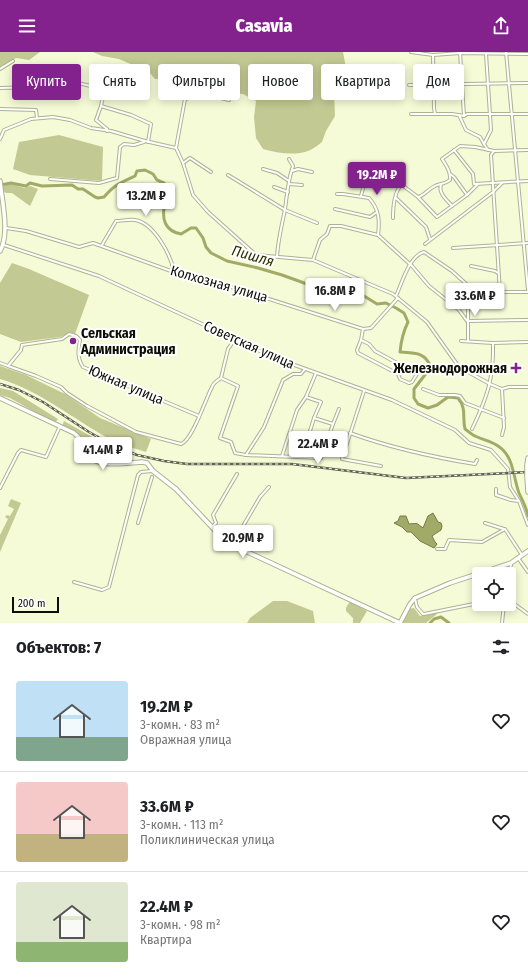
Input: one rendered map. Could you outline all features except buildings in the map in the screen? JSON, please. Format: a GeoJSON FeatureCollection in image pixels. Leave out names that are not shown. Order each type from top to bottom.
{"type":"FeatureCollection","features":[{"type":"Feature","properties":{"kind":"street"},"geometry":{"type":"LineString","coordinates":[[411,52],[433,55],[460,52],[486,54],[506,52],[528,54]]}},
{"type":"Feature","properties":{"kind":"street"},"geometry":{"type":"LineString","coordinates":[[460,52],[460,64]]}},
{"type":"Feature","properties":{"kind":"street"},"geometry":{"type":"LineString","coordinates":[[361,340],[369,344],[375,351],[417,374],[412,382],[409,383],[400,379],[398,374],[358,353],[356,350],[361,340],[363,329],[371,328],[393,304],[413,259],[419,253],[427,253],[452,271],[475,292],[528,291],[506,52]]}},
{"type":"Feature","properties":{"kind":"street"},"geometry":{"type":"LineString","coordinates":[[484,144],[491,130],[486,54]]}},
{"type":"Feature","properties":{"kind":"street"},"geometry":{"type":"LineString","coordinates":[[433,55],[433,64]]}},
{"type":"Feature","properties":{"kind":"street"},"geometry":{"type":"LineString","coordinates":[[0,69],[13,61]]}},
{"type":"Feature","properties":{"kind":"street"},"geometry":{"type":"LineString","coordinates":[[0,88],[38,87],[46,82],[69,81],[89,86]]}},
{"type":"Feature","properties":{"kind":"street"},"geometry":{"type":"LineString","coordinates":[[464,84],[528,83]]}},
{"type":"Feature","properties":{"kind":"street"},"geometry":{"type":"LineString","coordinates":[[102,100],[96,120],[107,128],[107,131]]}},
{"type":"Feature","properties":{"kind":"street"},"geometry":{"type":"LineString","coordinates":[[186,100],[176,148],[183,163],[193,195],[208,212],[256,254],[313,260],[393,294],[427,322],[459,367],[502,389],[509,387],[528,387]]}},
{"type":"Feature","properties":{"kind":"street"},"geometry":{"type":"LineString","coordinates":[[434,100],[436,114]]}},
{"type":"Feature","properties":{"kind":"street"},"geometry":{"type":"LineString","coordinates":[[462,100],[464,116]]}},
{"type":"Feature","properties":{"kind":"street"},"geometry":{"type":"LineString","coordinates":[[101,106],[131,115],[151,124],[146,142]]}},
{"type":"Feature","properties":{"kind":"street"},"geometry":{"type":"LineString","coordinates":[[0,110],[36,110],[37,118]]}},
{"type":"Feature","properties":{"kind":"street"},"geometry":{"type":"LineString","coordinates":[[411,114],[464,116],[467,114],[528,114]]}},
{"type":"Feature","properties":{"kind":"street"},"geometry":{"type":"LineString","coordinates":[[459,115],[466,130],[480,137],[488,150]]}},
{"type":"Feature","properties":{"kind":"street"},"geometry":{"type":"LineString","coordinates":[[0,139],[4,130],[31,119],[53,116],[70,120],[91,128],[176,148]]}},
{"type":"Feature","properties":{"kind":"street"},"geometry":{"type":"LineString","coordinates":[[50,179],[99,184],[117,178],[120,147],[124,144],[134,145],[146,142]]}},
{"type":"Feature","properties":{"kind":"street"},"geometry":{"type":"LineString","coordinates":[[467,195],[454,177],[450,174],[442,159],[454,150],[460,146],[494,151],[528,150]]}},
{"type":"Feature","properties":{"kind":"street"},"geometry":{"type":"LineString","coordinates":[[454,150],[473,174],[473,183],[528,181]]}},
{"type":"Feature","properties":{"kind":"street"},"geometry":{"type":"LineString","coordinates":[[494,151],[491,155],[500,292]]}},
{"type":"Feature","properties":{"kind":"street"},"geometry":{"type":"LineString","coordinates":[[183,163],[190,158],[211,172]]}},
{"type":"Feature","properties":{"kind":"street"},"geometry":{"type":"LineString","coordinates":[[277,256],[278,242],[293,166],[289,159]]}},
{"type":"Feature","properties":{"kind":"street"},"geometry":{"type":"LineString","coordinates":[[263,169],[277,173],[289,182],[302,185]]}},
{"type":"Feature","properties":{"kind":"street"},"geometry":{"type":"LineString","coordinates":[[292,171],[298,169],[312,172]]}},
{"type":"Feature","properties":{"kind":"street"},"geometry":{"type":"LineString","coordinates":[[418,197],[422,196],[434,186],[441,185],[450,180],[450,174]]}},
{"type":"Feature","properties":{"kind":"street"},"geometry":{"type":"LineString","coordinates":[[228,175],[285,210],[317,223]]}},
{"type":"Feature","properties":{"kind":"street"},"geometry":{"type":"LineString","coordinates":[[361,196],[366,177],[397,181],[418,197],[437,217],[467,195],[478,184]]}},
{"type":"Feature","properties":{"kind":"street"},"geometry":{"type":"LineString","coordinates":[[0,182],[5,228],[4,245],[0,251]]}},
{"type":"Feature","properties":{"kind":"street"},"geometry":{"type":"LineString","coordinates":[[425,244],[430,239],[444,231],[502,183]]}},
{"type":"Feature","properties":{"kind":"street"},"geometry":{"type":"LineString","coordinates":[[392,218],[397,190],[402,185]]}},
{"type":"Feature","properties":{"kind":"street"},"geometry":{"type":"LineString","coordinates":[[441,185],[441,192],[452,206]]}},
{"type":"Feature","properties":{"kind":"street"},"geometry":{"type":"LineString","coordinates":[[274,187],[288,192]]}},
{"type":"Feature","properties":{"kind":"street"},"geometry":{"type":"LineString","coordinates":[[337,194],[369,198],[375,204],[380,223],[378,235]]}},
{"type":"Feature","properties":{"kind":"street"},"geometry":{"type":"LineString","coordinates":[[396,198],[426,227],[430,239]]}},
{"type":"Feature","properties":{"kind":"street"},"geometry":{"type":"LineString","coordinates":[[335,209],[370,217],[377,212]]}},
{"type":"Feature","properties":{"kind":"street"},"geometry":{"type":"LineString","coordinates":[[102,245],[116,221],[135,220],[148,224],[157,235],[173,264],[174,272]]}},
{"type":"Feature","properties":{"kind":"street"},"geometry":{"type":"LineString","coordinates":[[313,260],[320,240],[327,234],[330,226],[341,226],[378,235],[410,265],[429,286],[459,310],[468,321]]}},
{"type":"Feature","properties":{"kind":"street","name":"Колхозная улица"},"geometry":{"type":"LineString","coordinates":[[5,228],[26,231],[79,247],[93,243],[102,245],[196,280],[222,284],[363,329]]}},
{"type":"Feature","properties":{"kind":"street"},"geometry":{"type":"LineString","coordinates":[[453,248],[528,242]]}},
{"type":"Feature","properties":{"kind":"street","name":"Советская улица"},"geometry":{"type":"LineString","coordinates":[[4,245],[99,276],[275,358],[399,404],[455,430],[469,443],[492,450],[508,469],[510,487],[519,501]]}},
{"type":"Feature","properties":{"kind":"street"},"geometry":{"type":"LineString","coordinates":[[471,266],[498,273]]}},
{"type":"Feature","properties":{"kind":"street"},"geometry":{"type":"LineString","coordinates":[[468,341],[468,296],[472,290]]}},
{"type":"Feature","properties":{"kind":"street"},"geometry":{"type":"LineString","coordinates":[[468,321],[528,320]]}},
{"type":"Feature","properties":{"kind":"street","name":"Южная улица"},"geometry":{"type":"LineString","coordinates":[[8,366],[21,350],[22,345],[62,340],[69,334],[76,336],[80,340],[78,349],[79,361],[83,367],[199,416]]}},
{"type":"Feature","properties":{"kind":"street"},"geometry":{"type":"LineString","coordinates":[[0,363],[61,387],[67,393],[88,406],[136,432],[181,444],[184,443],[199,416],[212,385],[221,378],[228,349],[235,339]]}},
{"type":"Feature","properties":{"kind":"street"},"geometry":{"type":"LineString","coordinates":[[461,341],[493,343],[528,342]]}},
{"type":"Feature","properties":{"kind":"street"},"geometry":{"type":"LineString","coordinates":[[472,429],[482,408],[490,384],[494,362],[493,343]]}},
{"type":"Feature","properties":{"kind":"street"},"geometry":{"type":"LineString","coordinates":[[246,455],[264,427],[283,380],[293,374],[301,374],[305,369]]}},
{"type":"Feature","properties":{"kind":"street"},"geometry":{"type":"LineString","coordinates":[[282,456],[298,410],[306,397],[316,373]]}},
{"type":"Feature","properties":{"kind":"street"},"geometry":{"type":"LineString","coordinates":[[221,378],[238,386],[220,438],[231,442],[235,453],[246,455],[321,458],[339,409]]}},
{"type":"Feature","properties":{"kind":"street"},"geometry":{"type":"LineString","coordinates":[[423,389],[438,395],[460,396],[466,403],[482,408],[504,418]]}},
{"type":"Feature","properties":{"kind":"street"},"geometry":{"type":"LineString","coordinates":[[502,389],[504,418],[502,435]]}},
{"type":"Feature","properties":{"kind":"street"},"geometry":{"type":"LineString","coordinates":[[364,391],[342,459],[381,466]]}},
{"type":"Feature","properties":{"kind":"street"},"geometry":{"type":"LineString","coordinates":[[302,457],[320,402],[306,397]]}},
{"type":"Feature","properties":{"kind":"street"},"geometry":{"type":"LineString","coordinates":[[0,398],[60,426],[81,438],[90,456],[96,462],[106,464],[142,462],[147,464],[176,489],[226,542],[400,623],[410,604],[415,598],[456,581],[511,562],[528,551]]}},
{"type":"Feature","properties":{"kind":"street"},"geometry":{"type":"LineString","coordinates":[[314,418],[333,424]]}},
{"type":"Feature","properties":{"kind":"street"},"geometry":{"type":"LineString","coordinates":[[0,488],[18,452],[21,450],[46,457],[60,426]]}},
{"type":"Feature","properties":{"kind":"street"},"geometry":{"type":"LineString","coordinates":[[350,433],[377,443],[411,452],[475,464],[477,460]]}},
{"type":"Feature","properties":{"kind":"street"},"geometry":{"type":"LineString","coordinates":[[528,458],[528,492]]}},
{"type":"Feature","properties":{"kind":"street"},"geometry":{"type":"LineString","coordinates":[[74,582],[102,590],[109,587],[138,475],[141,472],[154,471]]}},
{"type":"Feature","properties":{"kind":"street"},"geometry":{"type":"LineString","coordinates":[[212,527],[216,523],[213,515],[237,474]]}},
{"type":"Feature","properties":{"kind":"street"},"geometry":{"type":"LineString","coordinates":[[138,523],[152,476]]}},
{"type":"Feature","properties":{"kind":"street"},"geometry":{"type":"LineString","coordinates":[[232,545],[260,497],[269,487]]}},
{"type":"Feature","properties":{"kind":"street"},"geometry":{"type":"LineString","coordinates":[[496,489],[496,495],[519,501],[528,525]]}},
{"type":"Feature","properties":{"kind":"street"},"geometry":{"type":"LineString","coordinates":[[485,523],[505,529],[522,555]]}},
{"type":"Feature","properties":{"kind":"street"},"geometry":{"type":"LineString","coordinates":[[437,549],[445,549],[449,540],[482,542],[505,529]]}},
{"type":"Feature","properties":{"kind":"street"},"geometry":{"type":"LineString","coordinates":[[518,558],[528,572]]}},
{"type":"Feature","properties":{"kind":"street"},"geometry":{"type":"LineString","coordinates":[[510,567],[511,562]]}},
{"type":"Feature","properties":{"kind":"street"},"geometry":{"type":"LineString","coordinates":[[415,598],[417,607],[422,614],[472,604]]}},
{"type":"Feature","properties":{"kind":"street"},"geometry":{"type":"LineString","coordinates":[[516,605],[528,614]]}},
{"type":"Feature","properties":{"kind":"street"},"geometry":{"type":"LineString","coordinates":[[502,623],[503,611]]}},
{"type":"Feature","properties":{"kind":"shaded area"},"geometry":{"type":"Polygon","coordinates":[[[0,52],[40,52],[29,60],[16,58],[0,68],[0,52]]]}},
{"type":"Feature","properties":{"kind":"shaded area"},"geometry":{"type":"Polygon","coordinates":[[[93,52],[343,52],[345,64],[321,64],[321,100],[334,100],[335,116],[326,131],[322,142],[303,153],[286,153],[263,149],[256,138],[254,117],[256,101],[254,100],[313,100],[313,64],[248,64],[248,97],[240,94],[240,64],[158,64],[158,79],[155,79],[150,73],[150,64],[131,64],[119,59],[102,56],[93,52]]]}},
{"type":"Feature","properties":{"kind":"shaded area"},"geometry":{"type":"Polygon","coordinates":[[[59,135],[103,147],[102,181],[30,175],[13,169],[19,142],[59,135]]]}},
{"type":"Feature","properties":{"kind":"shaded area"},"geometry":{"type":"Polygon","coordinates":[[[11,184],[25,188],[30,186],[38,189],[30,206],[12,193],[6,193],[2,190],[1,186],[11,184]]]}},
{"type":"Feature","properties":{"kind":"shaded area"},"geometry":{"type":"Polygon","coordinates":[[[12,263],[89,295],[75,334],[68,333],[60,337],[21,342],[0,334],[0,283],[12,263]]]}},
{"type":"Feature","properties":{"kind":"shaded area"},"geometry":{"type":"Polygon","coordinates":[[[0,366],[26,375],[65,394],[100,418],[151,439],[146,452],[113,440],[42,397],[0,379],[0,366]]]}},
{"type":"Feature","properties":{"kind":"shaded area"},"geometry":{"type":"Polygon","coordinates":[[[0,388],[13,391],[58,419],[55,423],[10,398],[0,395],[0,388]]]}},
{"type":"Feature","properties":{"kind":"shaded area"},"geometry":{"type":"Polygon","coordinates":[[[64,421],[131,459],[131,461],[98,460],[83,437],[62,426],[64,421]]]}},
{"type":"Feature","properties":{"kind":"shaded area"},"geometry":{"type":"Polygon","coordinates":[[[11,499],[21,503],[0,552],[0,535],[8,519],[5,517],[7,515],[10,516],[14,509],[8,506],[11,499]]]}},
{"type":"Feature","properties":{"kind":"shaded area"},"geometry":{"type":"Polygon","coordinates":[[[433,513],[442,526],[441,530],[432,536],[437,544],[434,548],[420,541],[411,532],[407,532],[402,527],[394,523],[398,521],[400,516],[406,516],[409,524],[417,524],[423,528],[428,516],[433,513]]]}},
{"type":"Feature","properties":{"kind":"shaded area"},"geometry":{"type":"Polygon","coordinates":[[[273,601],[287,601],[313,611],[315,623],[247,623],[250,618],[273,601]]]}},
{"type":"Feature","properties":{"kind":"shaded area"},"geometry":{"type":"Polygon","coordinates":[[[350,601],[367,611],[360,623],[353,623],[353,618],[346,611],[350,601]]]}},
{"type":"Feature","properties":{"kind":"shaded area"},"geometry":{"type":"Polygon","coordinates":[[[414,608],[420,616],[438,613],[426,623],[401,623],[408,609],[414,608]]]}},
{"type":"Feature","properties":{"kind":"waterway","name":"Пишля"},"geometry":{"type":"LineString","coordinates":[[0,185],[11,183],[26,186],[30,183],[42,186],[72,185],[78,189],[83,189],[98,198],[104,197],[115,186],[135,176],[137,171],[145,170],[153,174],[157,180],[164,183],[172,197],[171,200],[165,204],[164,209],[164,219],[168,227],[171,230],[181,234],[191,228],[196,228],[203,238],[206,247],[211,253],[227,261],[282,275],[318,288],[329,288],[338,284],[348,286],[377,304],[386,303],[404,313],[408,322],[402,337],[400,352],[419,354],[426,358],[431,367],[414,389],[414,398],[418,404],[428,408],[437,405],[448,397],[458,398],[463,409],[465,429],[474,435],[495,444],[507,455],[528,516]]}},
{"type":"Feature","properties":{"kind":"waterway"},"geometry":{"type":"LineString","coordinates":[[430,623],[434,619],[441,617],[449,623]]}},
{"type":"Feature","properties":{"kind":"railway"},"geometry":{"type":"LineString","coordinates":[[0,384],[19,390],[43,402],[112,445],[137,455],[164,461],[187,464],[292,464],[406,478],[528,472]]}},
{"type":"Feature","properties":{"kind":"place","name":"Сельская Администрация"},"geometry":{"type":"Point","coordinates":[73,341]}},
{"type":"Feature","properties":{"kind":"place","name":"Железнодорожная"},"geometry":{"type":"Point","coordinates":[516,368]}}]}
